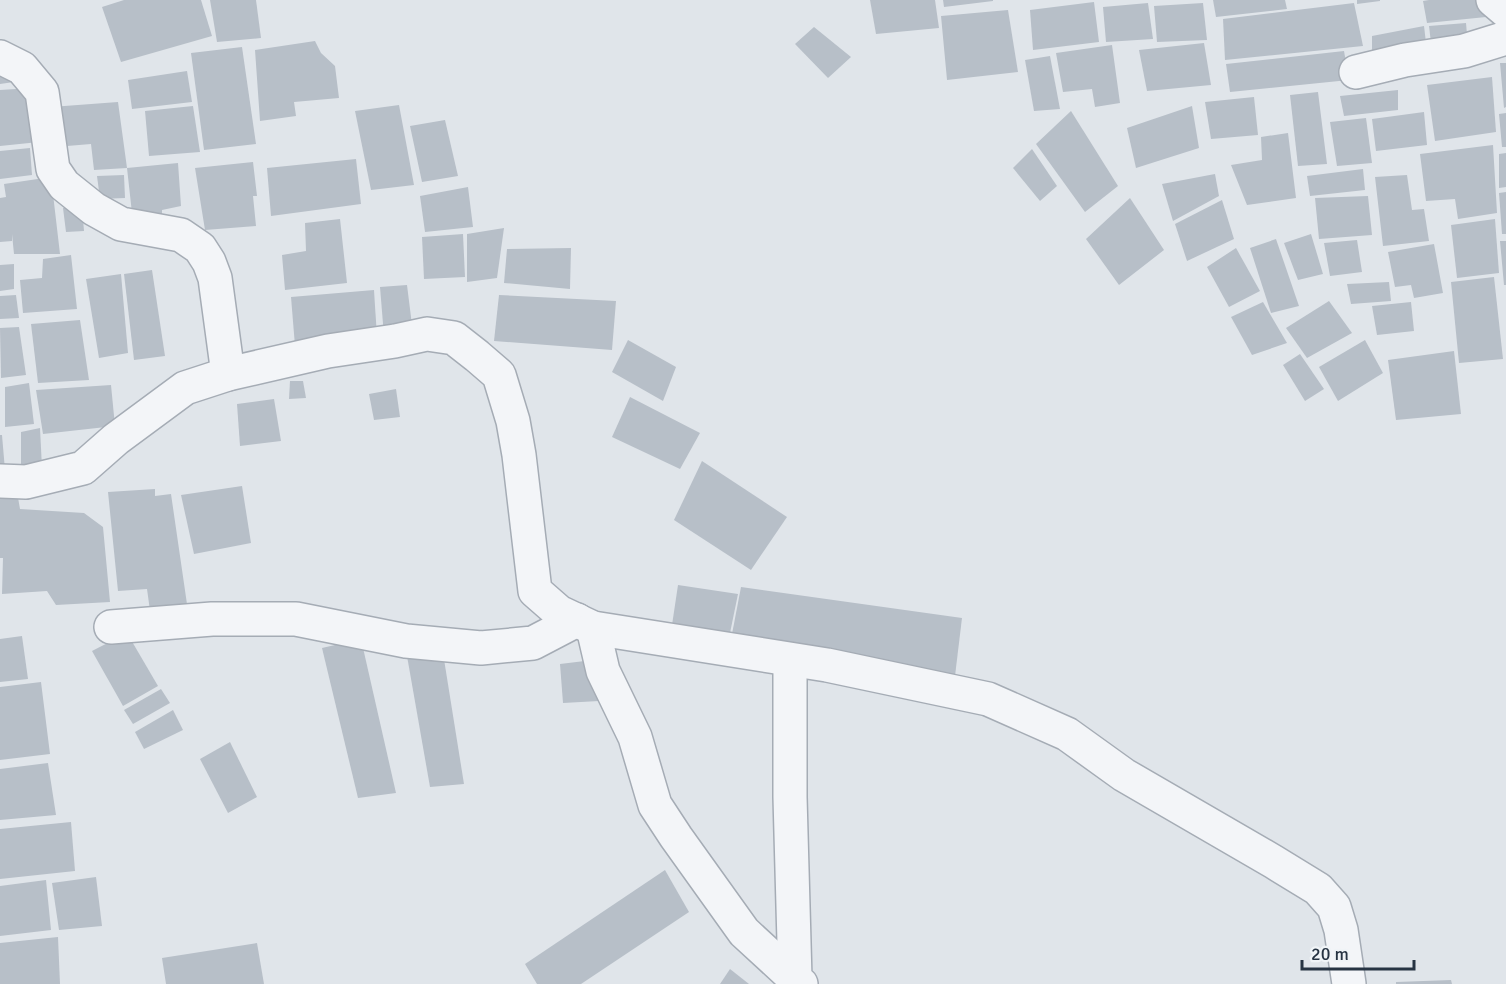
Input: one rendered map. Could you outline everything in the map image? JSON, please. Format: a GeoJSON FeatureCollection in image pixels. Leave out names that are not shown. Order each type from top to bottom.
{"type":"FeatureCollection","features":[{"type":"Feature","properties":{"kind":"street"},"geometry":{"type":"LineString","coordinates":[[1493,0],[1506,11]]}},
{"type":"Feature","properties":{"kind":"street"},"geometry":{"type":"LineString","coordinates":[[1356,72],[1405,60],[1464,51],[1506,38]]}},
{"type":"Feature","properties":{"kind":"street"},"geometry":{"type":"LineString","coordinates":[[0,57],[22,68],[42,92],[53,169],[64,185],[93,210],[121,224],[181,235],[200,248],[209,261],[215,278],[228,374]]}},
{"type":"Feature","properties":{"kind":"street"},"geometry":{"type":"LineString","coordinates":[[0,481],[26,482],[83,468],[116,439],[185,388],[228,374],[328,351],[427,334],[454,338],[498,375],[513,421],[519,455],[535,591],[559,612],[585,624],[827,665],[988,699],[1067,734],[1124,775],[1318,889],[1334,907],[1341,930],[1348,984]]}},
{"type":"Feature","properties":{"kind":"street"},"geometry":{"type":"LineString","coordinates":[[111,627],[212,619],[296,619],[406,641],[481,648],[533,643],[585,624]]}},
{"type":"Feature","properties":{"kind":"street"},"geometry":{"type":"LineString","coordinates":[[585,624],[603,671],[635,737],[655,805],[744,932],[798,981]]}},
{"type":"Feature","properties":{"kind":"street"},"geometry":{"type":"LineString","coordinates":[[790,660],[790,797],[798,981]]}},
{"type":"Feature","properties":{"kind":"building"},"geometry":{"type":"Polygon","coordinates":[[[124,0],[201,0],[212,36],[121,62],[102,7],[124,0]]]}},
{"type":"Feature","properties":{"kind":"building"},"geometry":{"type":"Polygon","coordinates":[[[210,0],[256,0],[261,38],[217,42],[210,0]]]}},
{"type":"Feature","properties":{"kind":"building"},"geometry":{"type":"Polygon","coordinates":[[[870,0],[935,0],[939,28],[876,34],[870,0]]]}},
{"type":"Feature","properties":{"kind":"building"},"geometry":{"type":"Polygon","coordinates":[[[943,0],[993,0],[993,1],[944,7],[943,0]]]}},
{"type":"Feature","properties":{"kind":"building"},"geometry":{"type":"Polygon","coordinates":[[[1213,0],[1285,0],[1287,9],[1216,17],[1213,0]]]}},
{"type":"Feature","properties":{"kind":"building"},"geometry":{"type":"Polygon","coordinates":[[[1357,0],[1380,0],[1380,1],[1357,4],[1357,0]]]}},
{"type":"Feature","properties":{"kind":"building"},"geometry":{"type":"Polygon","coordinates":[[[1484,0],[1486,17],[1427,23],[1423,1],[1484,0]]]}},
{"type":"Feature","properties":{"kind":"building"},"geometry":{"type":"Polygon","coordinates":[[[1094,2],[1099,42],[1033,50],[1030,10],[1094,2]]]}},
{"type":"Feature","properties":{"kind":"building"},"geometry":{"type":"Polygon","coordinates":[[[1148,3],[1153,39],[1106,42],[1103,7],[1148,3]]]}},
{"type":"Feature","properties":{"kind":"building"},"geometry":{"type":"Polygon","coordinates":[[[1203,3],[1207,40],[1157,42],[1154,6],[1203,3]]]}},
{"type":"Feature","properties":{"kind":"building"},"geometry":{"type":"Polygon","coordinates":[[[1354,3],[1363,46],[1225,60],[1223,19],[1354,3]]]}},
{"type":"Feature","properties":{"kind":"building"},"geometry":{"type":"Polygon","coordinates":[[[1008,10],[1018,72],[947,80],[941,16],[1008,10]]]}},
{"type":"Feature","properties":{"kind":"building"},"geometry":{"type":"Polygon","coordinates":[[[1466,23],[1468,46],[1432,51],[1429,26],[1466,23]]]}},
{"type":"Feature","properties":{"kind":"building"},"geometry":{"type":"Polygon","coordinates":[[[1424,26],[1427,51],[1372,61],[1372,36],[1424,26]]]}},
{"type":"Feature","properties":{"kind":"building"},"geometry":{"type":"Polygon","coordinates":[[[814,27],[851,57],[828,78],[795,44],[814,27]]]}},
{"type":"Feature","properties":{"kind":"building"},"geometry":{"type":"Polygon","coordinates":[[[315,41],[321,53],[335,66],[339,98],[294,102],[296,116],[260,121],[255,50],[315,41]]]}},
{"type":"Feature","properties":{"kind":"building"},"geometry":{"type":"Polygon","coordinates":[[[1204,43],[1211,85],[1147,91],[1139,50],[1204,43]]]}},
{"type":"Feature","properties":{"kind":"building"},"geometry":{"type":"Polygon","coordinates":[[[1112,45],[1120,103],[1095,107],[1092,89],[1063,92],[1056,53],[1112,45]]]}},
{"type":"Feature","properties":{"kind":"building"},"geometry":{"type":"Polygon","coordinates":[[[242,47],[256,144],[204,150],[191,53],[242,47]]]}},
{"type":"Feature","properties":{"kind":"building"},"geometry":{"type":"Polygon","coordinates":[[[1344,51],[1349,80],[1230,92],[1226,64],[1344,51]]]}},
{"type":"Feature","properties":{"kind":"building"},"geometry":{"type":"Polygon","coordinates":[[[1050,56],[1060,109],[1034,111],[1025,60],[1050,56]]]}},
{"type":"Feature","properties":{"kind":"building"},"geometry":{"type":"Polygon","coordinates":[[[1500,63],[1506,63],[1506,107],[1504,108],[1500,63]]]}},
{"type":"Feature","properties":{"kind":"building"},"geometry":{"type":"Polygon","coordinates":[[[0,71],[14,82],[0,84],[0,71]]]}},
{"type":"Feature","properties":{"kind":"building"},"geometry":{"type":"Polygon","coordinates":[[[187,71],[192,102],[132,109],[128,80],[187,71]]]}},
{"type":"Feature","properties":{"kind":"building"},"geometry":{"type":"Polygon","coordinates":[[[1492,77],[1496,132],[1435,141],[1427,85],[1492,77]]]}},
{"type":"Feature","properties":{"kind":"building"},"geometry":{"type":"Polygon","coordinates":[[[32,88],[39,142],[0,146],[0,90],[32,88]]]}},
{"type":"Feature","properties":{"kind":"building"},"geometry":{"type":"Polygon","coordinates":[[[1398,90],[1398,110],[1344,116],[1340,96],[1398,90]]]}},
{"type":"Feature","properties":{"kind":"building"},"geometry":{"type":"Polygon","coordinates":[[[1318,92],[1327,164],[1298,166],[1290,95],[1318,92]]]}},
{"type":"Feature","properties":{"kind":"building"},"geometry":{"type":"Polygon","coordinates":[[[1254,97],[1258,135],[1211,139],[1205,102],[1254,97]]]}},
{"type":"Feature","properties":{"kind":"building"},"geometry":{"type":"Polygon","coordinates":[[[118,102],[127,168],[94,170],[91,144],[55,147],[51,107],[118,102]]]}},
{"type":"Feature","properties":{"kind":"building"},"geometry":{"type":"Polygon","coordinates":[[[399,105],[414,185],[371,190],[355,111],[399,105]]]}},
{"type":"Feature","properties":{"kind":"building"},"geometry":{"type":"Polygon","coordinates":[[[193,106],[200,152],[149,156],[145,111],[193,106]]]}},
{"type":"Feature","properties":{"kind":"building"},"geometry":{"type":"Polygon","coordinates":[[[1192,106],[1199,148],[1136,168],[1127,128],[1192,106]]]}},
{"type":"Feature","properties":{"kind":"building"},"geometry":{"type":"Polygon","coordinates":[[[1071,111],[1118,186],[1085,212],[1036,144],[1071,111]]]}},
{"type":"Feature","properties":{"kind":"building"},"geometry":{"type":"Polygon","coordinates":[[[1424,112],[1427,145],[1376,151],[1372,119],[1424,112]]]}},
{"type":"Feature","properties":{"kind":"building"},"geometry":{"type":"Polygon","coordinates":[[[1506,113],[1506,147],[1502,147],[1499,114],[1506,113]]]}},
{"type":"Feature","properties":{"kind":"building"},"geometry":{"type":"Polygon","coordinates":[[[1366,118],[1372,163],[1337,166],[1330,122],[1366,118]]]}},
{"type":"Feature","properties":{"kind":"building"},"geometry":{"type":"Polygon","coordinates":[[[445,120],[458,176],[422,182],[410,126],[445,120]]]}},
{"type":"Feature","properties":{"kind":"building"},"geometry":{"type":"Polygon","coordinates":[[[1288,133],[1296,198],[1247,205],[1231,165],[1262,160],[1261,137],[1288,133]]]}},
{"type":"Feature","properties":{"kind":"building"},"geometry":{"type":"Polygon","coordinates":[[[1493,145],[1497,213],[1458,219],[1455,199],[1426,201],[1420,154],[1493,145]]]}},
{"type":"Feature","properties":{"kind":"building"},"geometry":{"type":"Polygon","coordinates":[[[30,148],[32,175],[0,179],[0,151],[30,148]]]}},
{"type":"Feature","properties":{"kind":"building"},"geometry":{"type":"Polygon","coordinates":[[[1032,149],[1057,186],[1040,201],[1013,168],[1032,149]]]}},
{"type":"Feature","properties":{"kind":"building"},"geometry":{"type":"Polygon","coordinates":[[[1506,153],[1506,187],[1499,188],[1499,154],[1506,153]]]}},
{"type":"Feature","properties":{"kind":"building"},"geometry":{"type":"Polygon","coordinates":[[[356,159],[361,204],[271,216],[267,168],[356,159]]]}},
{"type":"Feature","properties":{"kind":"building"},"geometry":{"type":"Polygon","coordinates":[[[253,162],[257,196],[253,196],[256,226],[205,230],[195,168],[253,162]]]}},
{"type":"Feature","properties":{"kind":"building"},"geometry":{"type":"Polygon","coordinates":[[[178,163],[181,206],[162,210],[162,224],[133,222],[127,168],[178,163]]]}},
{"type":"Feature","properties":{"kind":"building"},"geometry":{"type":"Polygon","coordinates":[[[1363,169],[1365,190],[1310,196],[1307,176],[1363,169]]]}},
{"type":"Feature","properties":{"kind":"building"},"geometry":{"type":"Polygon","coordinates":[[[1215,174],[1219,196],[1173,221],[1162,184],[1215,174]]]}},
{"type":"Feature","properties":{"kind":"building"},"geometry":{"type":"Polygon","coordinates":[[[124,175],[125,198],[100,199],[97,176],[124,175]]]}},
{"type":"Feature","properties":{"kind":"building"},"geometry":{"type":"Polygon","coordinates":[[[1407,175],[1412,210],[1424,209],[1429,241],[1383,246],[1375,177],[1407,175]]]}},
{"type":"Feature","properties":{"kind":"building"},"geometry":{"type":"Polygon","coordinates":[[[51,177],[60,254],[14,254],[12,234],[12,241],[0,242],[0,198],[6,197],[4,184],[51,177]]]}},
{"type":"Feature","properties":{"kind":"building"},"geometry":{"type":"Polygon","coordinates":[[[468,187],[473,227],[425,232],[420,196],[468,187]]]}},
{"type":"Feature","properties":{"kind":"building"},"geometry":{"type":"Polygon","coordinates":[[[1506,192],[1506,234],[1502,234],[1499,193],[1506,192]]]}},
{"type":"Feature","properties":{"kind":"building"},"geometry":{"type":"Polygon","coordinates":[[[1368,196],[1372,235],[1319,239],[1315,198],[1368,196]]]}},
{"type":"Feature","properties":{"kind":"building"},"geometry":{"type":"Polygon","coordinates":[[[1130,198],[1164,250],[1119,285],[1086,239],[1130,198]]]}},
{"type":"Feature","properties":{"kind":"building"},"geometry":{"type":"Polygon","coordinates":[[[1222,200],[1234,239],[1187,261],[1175,224],[1222,200]]]}},
{"type":"Feature","properties":{"kind":"building"},"geometry":{"type":"Polygon","coordinates":[[[82,207],[84,231],[66,232],[63,208],[82,207]]]}},
{"type":"Feature","properties":{"kind":"building"},"geometry":{"type":"Polygon","coordinates":[[[340,219],[347,283],[285,290],[282,255],[306,251],[305,223],[340,219]]]}},
{"type":"Feature","properties":{"kind":"building"},"geometry":{"type":"Polygon","coordinates":[[[1495,219],[1499,273],[1457,278],[1451,225],[1495,219]]]}},
{"type":"Feature","properties":{"kind":"building"},"geometry":{"type":"Polygon","coordinates":[[[504,228],[497,278],[467,282],[467,234],[504,228]]]}},
{"type":"Feature","properties":{"kind":"building"},"geometry":{"type":"Polygon","coordinates":[[[463,234],[465,277],[424,279],[422,237],[463,234]]]}},
{"type":"Feature","properties":{"kind":"building"},"geometry":{"type":"Polygon","coordinates":[[[1311,234],[1323,274],[1298,280],[1284,243],[1311,234]]]}},
{"type":"Feature","properties":{"kind":"building"},"geometry":{"type":"Polygon","coordinates":[[[1276,239],[1299,306],[1271,313],[1250,248],[1276,239]]]}},
{"type":"Feature","properties":{"kind":"building"},"geometry":{"type":"Polygon","coordinates":[[[1357,240],[1362,272],[1330,276],[1324,243],[1357,240]]]}},
{"type":"Feature","properties":{"kind":"building"},"geometry":{"type":"Polygon","coordinates":[[[1500,241],[1506,241],[1506,285],[1504,285],[1500,241]]]}},
{"type":"Feature","properties":{"kind":"building"},"geometry":{"type":"Polygon","coordinates":[[[1434,244],[1443,293],[1414,298],[1411,285],[1395,287],[1388,252],[1434,244]]]}},
{"type":"Feature","properties":{"kind":"building"},"geometry":{"type":"Polygon","coordinates":[[[571,248],[570,289],[504,283],[507,249],[571,248]]]}},
{"type":"Feature","properties":{"kind":"building"},"geometry":{"type":"Polygon","coordinates":[[[1236,248],[1260,291],[1229,307],[1207,267],[1236,248]]]}},
{"type":"Feature","properties":{"kind":"building"},"geometry":{"type":"Polygon","coordinates":[[[71,255],[77,309],[23,313],[20,280],[42,278],[43,259],[71,255]]]}},
{"type":"Feature","properties":{"kind":"building"},"geometry":{"type":"Polygon","coordinates":[[[14,264],[14,289],[0,291],[0,265],[14,264]]]}},
{"type":"Feature","properties":{"kind":"building"},"geometry":{"type":"Polygon","coordinates":[[[152,270],[165,356],[134,360],[124,274],[152,270]]]}},
{"type":"Feature","properties":{"kind":"building"},"geometry":{"type":"Polygon","coordinates":[[[121,274],[128,353],[99,358],[86,279],[121,274]]]}},
{"type":"Feature","properties":{"kind":"building"},"geometry":{"type":"Polygon","coordinates":[[[1494,277],[1503,359],[1459,363],[1451,282],[1494,277]]]}},
{"type":"Feature","properties":{"kind":"building"},"geometry":{"type":"Polygon","coordinates":[[[1389,282],[1391,301],[1351,304],[1347,284],[1389,282]]]}},
{"type":"Feature","properties":{"kind":"building"},"geometry":{"type":"Polygon","coordinates":[[[407,285],[413,333],[384,336],[380,287],[407,285]]]}},
{"type":"Feature","properties":{"kind":"building"},"geometry":{"type":"Polygon","coordinates":[[[374,290],[377,337],[295,346],[291,297],[374,290]]]}},
{"type":"Feature","properties":{"kind":"building"},"geometry":{"type":"Polygon","coordinates":[[[16,295],[19,318],[0,319],[0,296],[16,295]]]}},
{"type":"Feature","properties":{"kind":"building"},"geometry":{"type":"Polygon","coordinates":[[[499,295],[616,301],[612,350],[494,341],[499,295]]]}},
{"type":"Feature","properties":{"kind":"building"},"geometry":{"type":"Polygon","coordinates":[[[1329,301],[1352,333],[1307,358],[1286,328],[1329,301]]]}},
{"type":"Feature","properties":{"kind":"building"},"geometry":{"type":"Polygon","coordinates":[[[1263,302],[1287,343],[1252,355],[1231,317],[1263,302]]]}},
{"type":"Feature","properties":{"kind":"building"},"geometry":{"type":"Polygon","coordinates":[[[1411,302],[1414,331],[1377,335],[1372,306],[1411,302]]]}},
{"type":"Feature","properties":{"kind":"building"},"geometry":{"type":"Polygon","coordinates":[[[80,320],[89,380],[38,383],[31,324],[80,320]]]}},
{"type":"Feature","properties":{"kind":"building"},"geometry":{"type":"Polygon","coordinates":[[[19,327],[26,375],[1,378],[0,328],[19,327]]]}},
{"type":"Feature","properties":{"kind":"building"},"geometry":{"type":"Polygon","coordinates":[[[628,340],[676,367],[663,401],[612,372],[628,340]]]}},
{"type":"Feature","properties":{"kind":"building"},"geometry":{"type":"Polygon","coordinates":[[[1365,340],[1383,373],[1338,401],[1319,367],[1365,340]]]}},
{"type":"Feature","properties":{"kind":"building"},"geometry":{"type":"Polygon","coordinates":[[[1454,351],[1461,414],[1396,420],[1388,360],[1454,351]]]}},
{"type":"Feature","properties":{"kind":"building"},"geometry":{"type":"Polygon","coordinates":[[[1300,354],[1324,389],[1305,401],[1283,365],[1300,354]]]}},
{"type":"Feature","properties":{"kind":"building"},"geometry":{"type":"Polygon","coordinates":[[[290,381],[303,381],[306,398],[289,399],[290,381]]]}},
{"type":"Feature","properties":{"kind":"building"},"geometry":{"type":"Polygon","coordinates":[[[29,383],[34,424],[5,427],[5,387],[29,383]]]}},
{"type":"Feature","properties":{"kind":"building"},"geometry":{"type":"Polygon","coordinates":[[[111,385],[115,426],[43,434],[36,390],[111,385]]]}},
{"type":"Feature","properties":{"kind":"building"},"geometry":{"type":"Polygon","coordinates":[[[396,389],[400,417],[374,420],[369,394],[396,389]]]}},
{"type":"Feature","properties":{"kind":"building"},"geometry":{"type":"Polygon","coordinates":[[[630,397],[700,433],[680,469],[612,437],[630,397]]]}},
{"type":"Feature","properties":{"kind":"building"},"geometry":{"type":"Polygon","coordinates":[[[274,399],[281,441],[240,446],[237,404],[274,399]]]}},
{"type":"Feature","properties":{"kind":"building"},"geometry":{"type":"Polygon","coordinates":[[[40,428],[42,468],[21,468],[21,432],[40,428]]]}},
{"type":"Feature","properties":{"kind":"building"},"geometry":{"type":"Polygon","coordinates":[[[0,435],[2,435],[5,470],[0,470],[0,435]]]}},
{"type":"Feature","properties":{"kind":"building"},"geometry":{"type":"Polygon","coordinates":[[[702,461],[787,517],[751,570],[674,520],[702,461]]]}},
{"type":"Feature","properties":{"kind":"building"},"geometry":{"type":"Polygon","coordinates":[[[242,486],[251,543],[194,554],[181,495],[242,486]]]}},
{"type":"Feature","properties":{"kind":"building"},"geometry":{"type":"Polygon","coordinates":[[[155,489],[155,496],[171,494],[188,611],[151,618],[147,589],[118,591],[108,492],[155,489]]]}},
{"type":"Feature","properties":{"kind":"building"},"geometry":{"type":"Polygon","coordinates":[[[17,492],[20,509],[84,513],[103,527],[110,602],[56,605],[47,591],[2,594],[0,494],[17,492]]]}},
{"type":"Feature","properties":{"kind":"building"},"geometry":{"type":"Polygon","coordinates":[[[678,585],[738,594],[730,633],[672,625],[678,585]]]}},
{"type":"Feature","properties":{"kind":"building"},"geometry":{"type":"Polygon","coordinates":[[[741,587],[962,618],[955,676],[732,634],[741,587]]]}},
{"type":"Feature","properties":{"kind":"building"},"geometry":{"type":"Polygon","coordinates":[[[127,633],[158,686],[123,706],[92,651],[127,633]]]}},
{"type":"Feature","properties":{"kind":"building"},"geometry":{"type":"Polygon","coordinates":[[[22,636],[28,679],[0,682],[0,639],[22,636]]]}},
{"type":"Feature","properties":{"kind":"building"},"geometry":{"type":"Polygon","coordinates":[[[361,639],[396,793],[358,798],[322,648],[361,639]]]}},
{"type":"Feature","properties":{"kind":"building"},"geometry":{"type":"Polygon","coordinates":[[[443,653],[464,784],[430,787],[407,656],[443,653]]]}},
{"type":"Feature","properties":{"kind":"building"},"geometry":{"type":"Polygon","coordinates":[[[593,660],[599,701],[563,703],[560,664],[593,660]]]}},
{"type":"Feature","properties":{"kind":"building"},"geometry":{"type":"Polygon","coordinates":[[[41,682],[50,754],[0,760],[0,687],[41,682]]]}},
{"type":"Feature","properties":{"kind":"building"},"geometry":{"type":"Polygon","coordinates":[[[161,689],[170,703],[133,724],[124,710],[161,689]]]}},
{"type":"Feature","properties":{"kind":"building"},"geometry":{"type":"Polygon","coordinates":[[[173,710],[183,730],[144,749],[135,732],[173,710]]]}},
{"type":"Feature","properties":{"kind":"building"},"geometry":{"type":"Polygon","coordinates":[[[230,742],[257,797],[228,813],[200,759],[230,742]]]}},
{"type":"Feature","properties":{"kind":"building"},"geometry":{"type":"Polygon","coordinates":[[[48,763],[56,815],[0,820],[0,769],[48,763]]]}},
{"type":"Feature","properties":{"kind":"building"},"geometry":{"type":"Polygon","coordinates":[[[71,822],[75,871],[0,879],[0,829],[71,822]]]}},
{"type":"Feature","properties":{"kind":"building"},"geometry":{"type":"Polygon","coordinates":[[[665,870],[689,912],[581,984],[537,984],[525,964],[665,870]]]}},
{"type":"Feature","properties":{"kind":"building"},"geometry":{"type":"Polygon","coordinates":[[[96,877],[102,926],[59,930],[52,883],[96,877]]]}},
{"type":"Feature","properties":{"kind":"building"},"geometry":{"type":"Polygon","coordinates":[[[46,880],[51,930],[0,936],[0,886],[46,880]]]}},
{"type":"Feature","properties":{"kind":"building"},"geometry":{"type":"Polygon","coordinates":[[[58,937],[60,984],[0,984],[0,943],[58,937]]]}},
{"type":"Feature","properties":{"kind":"building"},"geometry":{"type":"Polygon","coordinates":[[[257,943],[264,984],[166,984],[162,958],[257,943]]]}},
{"type":"Feature","properties":{"kind":"building"},"geometry":{"type":"Polygon","coordinates":[[[730,969],[749,984],[720,984],[730,969]]]}},
{"type":"Feature","properties":{"kind":"building"},"geometry":{"type":"Polygon","coordinates":[[[1451,980],[1452,984],[1396,984],[1396,982],[1451,980]]]}}]}
